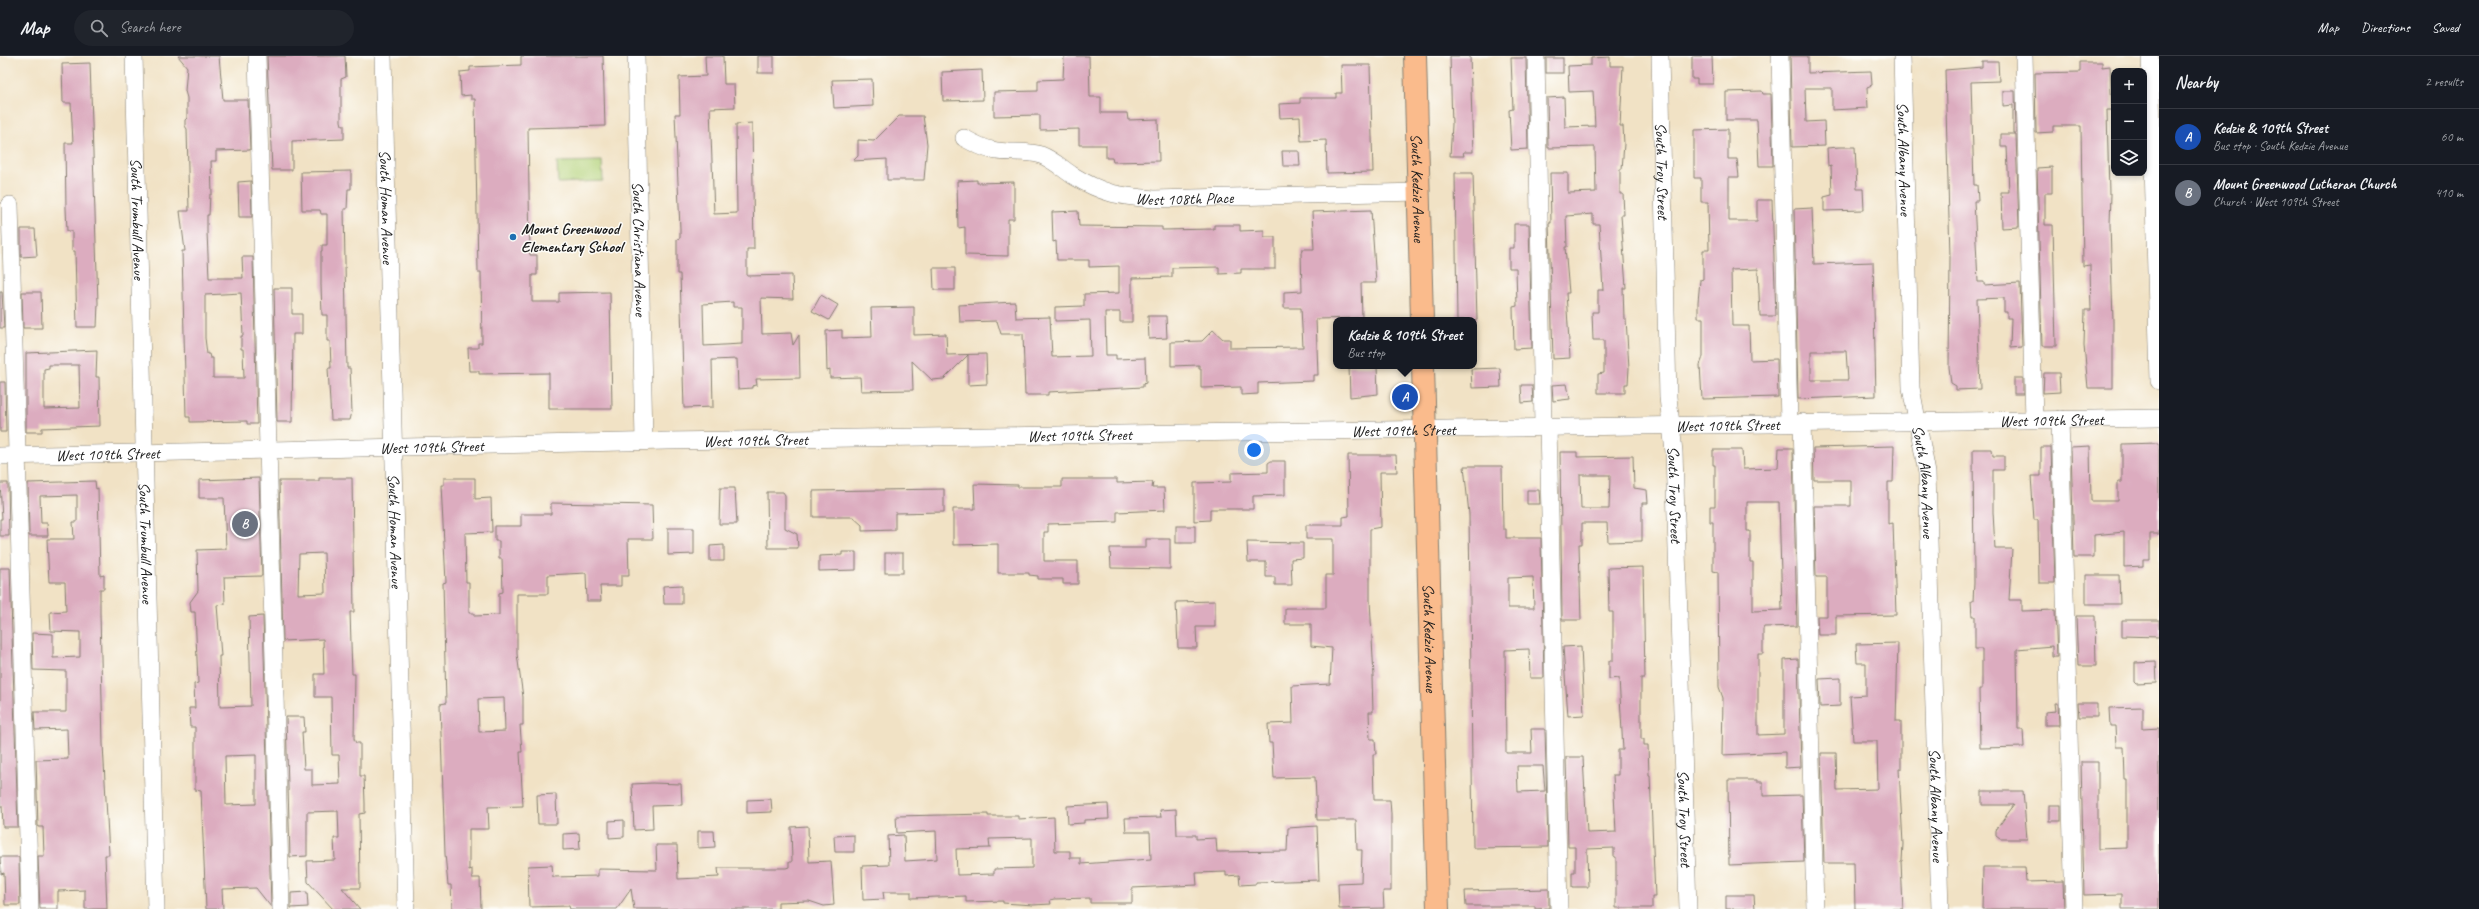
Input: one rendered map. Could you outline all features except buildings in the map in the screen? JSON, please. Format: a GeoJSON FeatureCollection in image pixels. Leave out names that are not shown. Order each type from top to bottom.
{"type":"FeatureCollection","features":[{"type":"Feature","properties":{"kind":"main road","name":"South Kedzie Avenue"},"geometry":{"type":"LineString","coordinates":[[1415,56],[1422,317]]}},
{"type":"Feature","properties":{"kind":"main road","name":"South Kedzie Avenue"},"geometry":{"type":"LineString","coordinates":[[1423,369],[1438,909]]}},
{"type":"Feature","properties":{"kind":"street","name":"South Trumbull Avenue"},"geometry":{"type":"LineString","coordinates":[[134,56],[156,909]]}},
{"type":"Feature","properties":{"kind":"street"},"geometry":{"type":"LineString","coordinates":[[258,56],[280,909]]}},
{"type":"Feature","properties":{"kind":"street","name":"South Homan Avenue"},"geometry":{"type":"LineString","coordinates":[[383,56],[406,909]]}},
{"type":"Feature","properties":{"kind":"street","name":"South Christiana Avenue"},"geometry":{"type":"LineString","coordinates":[[636,56],[644,441]]}},
{"type":"Feature","properties":{"kind":"street"},"geometry":{"type":"LineString","coordinates":[[1536,56],[1559,909]]}},
{"type":"Feature","properties":{"kind":"street","name":"South Troy Street"},"geometry":{"type":"LineString","coordinates":[[1660,56],[1688,909]]}},
{"type":"Feature","properties":{"kind":"street"},"geometry":{"type":"LineString","coordinates":[[1780,56],[1815,909]]}},
{"type":"Feature","properties":{"kind":"street","name":"South Albany Avenue"},"geometry":{"type":"LineString","coordinates":[[1902,56],[1911,388],[1927,473],[1940,909]]}},
{"type":"Feature","properties":{"kind":"street"},"geometry":{"type":"LineString","coordinates":[[2024,56],[2034,419]]}},
{"type":"Feature","properties":{"kind":"street"},"geometry":{"type":"LineString","coordinates":[[2150,56],[2159,381]]}},
{"type":"Feature","properties":{"kind":"street","name":"West 108th Place"},"geometry":{"type":"LineString","coordinates":[[964,138],[981,147],[993,151],[1029,152],[1043,156],[1094,188],[1108,194],[1125,197],[1154,199],[1418,192]]}},
{"type":"Feature","properties":{"kind":"street"},"geometry":{"type":"LineString","coordinates":[[10,205],[30,909]]}},
{"type":"Feature","properties":{"kind":"street","name":"West 109th Street"},"geometry":{"type":"LineString","coordinates":[[0,456],[644,441],[1918,420],[2159,418]]}},
{"type":"Feature","properties":{"kind":"street"},"geometry":{"type":"LineString","coordinates":[[2060,419],[2074,909]]}},
{"type":"Feature","properties":{"kind":"green space"},"geometry":{"type":"Polygon","coordinates":[[[602,161],[603,181],[558,183],[557,162],[602,161]]]}},
{"type":"Feature","properties":{"kind":"place","name":"Mount Greenwood Elementary School"},"geometry":{"type":"Point","coordinates":[513,237]}},
{"type":"Feature","properties":{"kind":"place","name":"Kedzie & 109th Street"},"geometry":{"type":"Point","coordinates":[1405,397]}},
{"type":"Feature","properties":{"kind":"place","name":"Mount Greenwood Lutheran Church"},"geometry":{"type":"Point","coordinates":[245,524]}}]}
